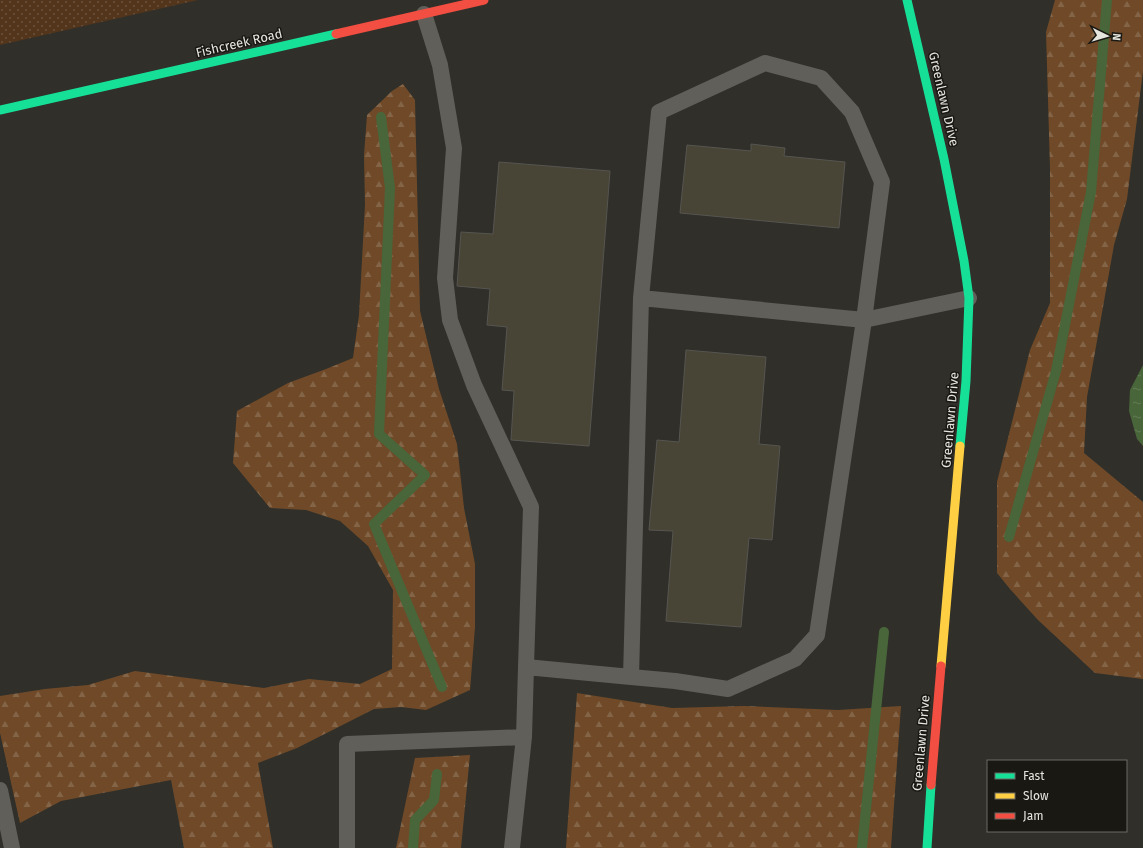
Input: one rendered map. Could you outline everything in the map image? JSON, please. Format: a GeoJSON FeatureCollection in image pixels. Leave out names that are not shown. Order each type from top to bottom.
{"type":"FeatureCollection","features":[{"type":"Feature","properties":{"kind":"street","name":"Fishcreek Road"},"geometry":{"type":"LineString","coordinates":[[0,110],[484,0]]}},
{"type":"Feature","properties":{"kind":"street","name":"Greenlawn Drive"},"geometry":{"type":"LineString","coordinates":[[907,0],[944,159],[964,261],[969,298],[966,381],[926,848]]}},
{"type":"Feature","properties":{"kind":"lane"},"geometry":{"type":"LineString","coordinates":[[424,14],[440,65],[454,148],[445,278],[450,320],[474,386],[531,507],[524,737],[512,848]]}},
{"type":"Feature","properties":{"kind":"lane"},"geometry":{"type":"LineString","coordinates":[[526,667],[631,676],[728,689],[795,659],[817,635],[864,320],[882,182],[852,112],[821,78],[765,63],[659,112],[641,298],[631,676]]}},
{"type":"Feature","properties":{"kind":"lane"},"geometry":{"type":"LineString","coordinates":[[641,298],[864,320],[969,298]]}},
{"type":"Feature","properties":{"kind":"lane"},"geometry":{"type":"LineString","coordinates":[[347,848],[347,744],[524,737]]}},
{"type":"Feature","properties":{"kind":"lane"},"geometry":{"type":"LineString","coordinates":[[0,790],[12,848]]}},
{"type":"Feature","properties":{"kind":"shaded area"},"geometry":{"type":"Polygon","coordinates":[[[0,0],[198,0],[0,45],[0,0]]]}},
{"type":"Feature","properties":{"kind":"green space"},"geometry":{"type":"Polygon","coordinates":[[[1055,0],[1143,0],[1143,71],[1127,199],[1114,245],[1087,397],[1084,453],[1143,502],[1143,679],[1095,673],[1038,620],[997,573],[997,482],[1030,350],[1050,303],[1050,168],[1046,32],[1055,0]]]}},
{"type":"Feature","properties":{"kind":"green space"},"geometry":{"type":"Polygon","coordinates":[[[403,84],[415,100],[420,311],[439,389],[457,444],[464,508],[475,564],[475,627],[470,690],[426,710],[401,707],[374,709],[297,748],[258,763],[273,848],[184,848],[171,780],[61,801],[20,823],[0,733],[0,696],[45,689],[88,685],[135,671],[264,688],[309,679],[360,684],[392,669],[393,590],[368,546],[340,521],[306,510],[270,508],[233,463],[237,411],[288,383],[353,358],[359,315],[365,205],[364,155],[367,115],[392,91],[403,84]]]}},
{"type":"Feature","properties":{"kind":"green space"},"geometry":{"type":"Polygon","coordinates":[[[577,693],[672,708],[744,706],[838,710],[901,706],[891,848],[566,848],[577,693]]]}},
{"type":"Feature","properties":{"kind":"green space"},"geometry":{"type":"Polygon","coordinates":[[[470,755],[461,848],[396,848],[415,758],[470,755]]]}},
{"type":"Feature","properties":{"kind":"water"},"geometry":{"type":"Polygon","coordinates":[[[1143,365],[1143,446],[1137,439],[1129,411],[1130,390],[1143,365]]]}},
{"type":"Feature","properties":{"kind":"building"},"geometry":{"type":"Polygon","coordinates":[[[751,144],[785,148],[784,156],[845,162],[839,228],[680,213],[687,145],[751,151],[751,144]]]}},
{"type":"Feature","properties":{"kind":"building"},"geometry":{"type":"Polygon","coordinates":[[[499,162],[610,171],[589,446],[511,440],[514,391],[502,390],[507,327],[487,325],[490,289],[457,286],[461,232],[493,234],[499,162]]]}},
{"type":"Feature","properties":{"kind":"building"},"geometry":{"type":"Polygon","coordinates":[[[686,350],[766,357],[759,444],[780,446],[772,540],[749,538],[741,627],[666,621],[673,531],[649,530],[657,440],[679,442],[686,350]]]}},
{"type":"Feature","properties":{"kind":"waterway"},"geometry":{"type":"LineString","coordinates":[[1009,537],[1056,371],[1091,192],[1107,0]]}},
{"type":"Feature","properties":{"kind":"waterway"},"geometry":{"type":"LineString","coordinates":[[381,117],[390,188],[379,434],[425,475],[374,524],[442,687]]}},
{"type":"Feature","properties":{"kind":"waterway"},"geometry":{"type":"LineString","coordinates":[[862,848],[884,632]]}},
{"type":"Feature","properties":{"kind":"waterway"},"geometry":{"type":"LineString","coordinates":[[413,848],[415,820],[434,800],[437,774]]}},
{"type":"Feature","properties":{"kind":"traffic: fast"},"geometry":{"type":"LineString","coordinates":[[907,0],[944,159],[964,261],[969,298],[966,381],[960,446]]}},
{"type":"Feature","properties":{"kind":"traffic: fast"},"geometry":{"type":"LineString","coordinates":[[0,110],[336,34]]}},
{"type":"Feature","properties":{"kind":"traffic: fast"},"geometry":{"type":"LineString","coordinates":[[927,848],[931,785]]}},
{"type":"Feature","properties":{"kind":"traffic: slow"},"geometry":{"type":"LineString","coordinates":[[941,666],[960,446]]}},
{"type":"Feature","properties":{"kind":"traffic: jam"},"geometry":{"type":"LineString","coordinates":[[336,34],[484,0]]}},
{"type":"Feature","properties":{"kind":"traffic: jam"},"geometry":{"type":"LineString","coordinates":[[931,785],[941,666]]}}]}
